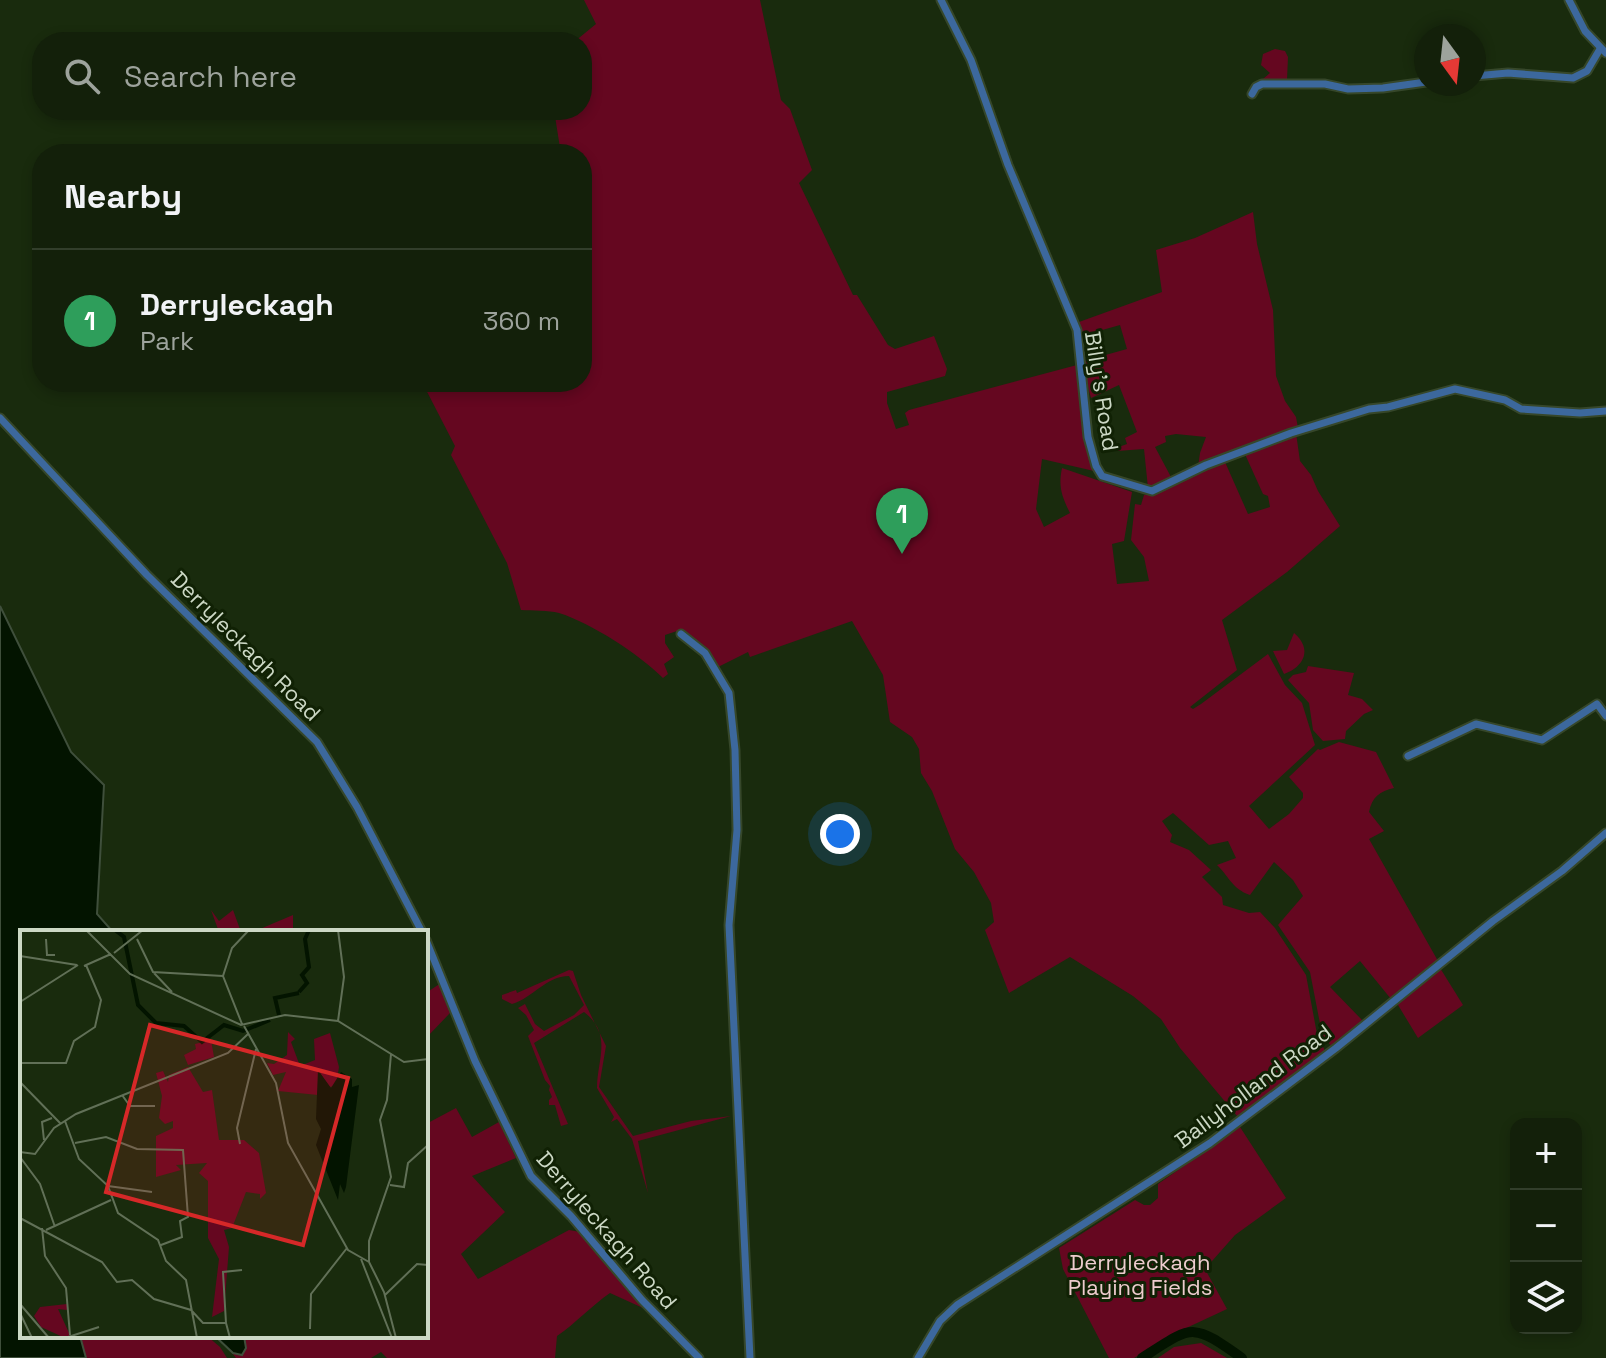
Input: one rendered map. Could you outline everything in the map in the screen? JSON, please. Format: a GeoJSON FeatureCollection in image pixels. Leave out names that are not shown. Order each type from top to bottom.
{"type":"FeatureCollection","features":[{"type":"Feature","properties":{"kind":"street","name":"Billy's Road"},"geometry":{"type":"LineString","coordinates":[[941,0],[971,60],[1008,165],[1077,330],[1088,437],[1102,476],[1152,491],[1206,465],[1291,433],[1369,409],[1455,389],[1505,400],[1521,409],[1580,413],[1606,411]]}},
{"type":"Feature","properties":{"kind":"street"},"geometry":{"type":"LineString","coordinates":[[1486,75],[1508,73],[1573,78],[1590,68],[1603,51],[1585,31],[1569,0]]}},
{"type":"Feature","properties":{"kind":"street"},"geometry":{"type":"LineString","coordinates":[[1252,94],[1262,84],[1325,84],[1348,89],[1414,84]]}},
{"type":"Feature","properties":{"kind":"street","name":"Derryleckagh Road"},"geometry":{"type":"LineString","coordinates":[[0,418],[147,575],[317,742],[364,819],[421,930]]}},
{"type":"Feature","properties":{"kind":"street"},"geometry":{"type":"LineString","coordinates":[[681,634],[705,653],[729,693],[735,750],[737,830],[729,925],[750,1358]]}},
{"type":"Feature","properties":{"kind":"street"},"geometry":{"type":"LineString","coordinates":[[1408,756],[1476,724],[1542,740],[1597,704],[1606,716]]}},
{"type":"Feature","properties":{"kind":"street","name":"Ballyholland Road"},"geometry":{"type":"LineString","coordinates":[[918,1358],[940,1321],[957,1305],[1210,1143],[1336,1048],[1606,833]]}},
{"type":"Feature","properties":{"kind":"street","name":"Derryleckagh Road"},"geometry":{"type":"LineString","coordinates":[[428,944],[475,1061],[531,1176],[571,1216],[642,1300],[699,1358]]}},
{"type":"Feature","properties":{"kind":"green space"},"geometry":{"type":"Polygon","coordinates":[[[584,0],[760,0],[781,100],[790,109],[812,170],[799,183],[853,295],[857,295],[888,345],[895,349],[934,336],[947,369],[945,376],[887,392],[887,403],[896,429],[909,425],[905,413],[909,410],[1077,365],[1085,440],[1094,471],[1042,459],[1036,509],[1044,527],[1070,513],[1060,481],[1062,468],[1132,492],[1124,541],[1112,544],[1117,584],[1149,581],[1144,557],[1131,540],[1135,504],[1141,505],[1144,495],[1156,493],[1216,462],[1225,462],[1248,514],[1270,507],[1268,496],[1263,494],[1244,452],[1296,433],[1300,461],[1340,526],[1287,572],[1222,620],[1237,670],[1190,707],[1193,709],[1201,704],[1268,654],[1285,685],[1302,703],[1315,745],[1249,806],[1269,829],[1303,798],[1303,793],[1289,777],[1318,749],[1339,742],[1376,752],[1394,788],[1381,793],[1372,802],[1369,812],[1384,831],[1369,839],[1438,961],[1391,999],[1360,961],[1330,987],[1362,1020],[1331,1046],[1322,1034],[1310,972],[1278,925],[1303,896],[1293,880],[1274,862],[1250,895],[1235,886],[1217,865],[1236,858],[1228,841],[1209,845],[1173,813],[1162,821],[1172,835],[1170,842],[1189,850],[1211,870],[1202,877],[1222,897],[1223,905],[1249,913],[1260,912],[1275,928],[1306,975],[1317,1034],[1325,1051],[1238,1117],[1180,1048],[1161,1019],[1133,996],[1070,957],[1009,993],[985,930],[994,922],[991,903],[974,872],[955,849],[932,791],[921,773],[919,749],[912,737],[890,722],[883,675],[852,621],[750,657],[748,652],[718,667],[714,666],[702,648],[680,630],[665,635],[665,643],[674,657],[664,664],[668,674],[663,678],[628,650],[585,624],[555,612],[521,610],[507,563],[451,455],[455,446],[427,392],[592,392],[592,144],[559,144],[556,120],[592,120],[592,32],[586,32],[596,24],[584,0]]]}},
{"type":"Feature","properties":{"kind":"green space"},"geometry":{"type":"Polygon","coordinates":[[[1275,49],[1285,51],[1288,57],[1287,80],[1264,82],[1263,79],[1270,73],[1261,65],[1263,54],[1275,49]]]}},
{"type":"Feature","properties":{"kind":"green space"},"geometry":{"type":"Polygon","coordinates":[[[1253,212],[1257,244],[1273,310],[1276,376],[1285,401],[1296,417],[1298,428],[1227,453],[1198,467],[1206,437],[1165,436],[1166,442],[1155,447],[1171,477],[1166,483],[1148,488],[1144,449],[1117,451],[1116,448],[1127,444],[1125,438],[1137,432],[1119,385],[1091,398],[1085,377],[1084,361],[1127,349],[1120,325],[1081,336],[1079,322],[1162,292],[1156,250],[1195,238],[1253,212]]]}},
{"type":"Feature","properties":{"kind":"green space"},"geometry":{"type":"Polygon","coordinates":[[[1294,633],[1303,645],[1304,657],[1297,667],[1284,674],[1273,651],[1287,650],[1294,633]]]}},
{"type":"Feature","properties":{"kind":"green space"},"geometry":{"type":"Polygon","coordinates":[[[1308,666],[1354,673],[1348,695],[1362,699],[1373,710],[1346,731],[1345,739],[1323,741],[1313,730],[1309,703],[1288,680],[1293,675],[1306,672],[1308,666]]]}},
{"type":"Feature","properties":{"kind":"green space"},"geometry":{"type":"Polygon","coordinates":[[[211,910],[219,921],[233,910],[240,930],[218,930],[211,910]]]}},
{"type":"Feature","properties":{"kind":"green space"},"geometry":{"type":"Polygon","coordinates":[[[293,915],[293,930],[258,930],[293,915]]]}},
{"type":"Feature","properties":{"kind":"green space"},"geometry":{"type":"Polygon","coordinates":[[[1440,968],[1463,1005],[1418,1038],[1398,1005],[1400,999],[1440,968]]]}},
{"type":"Feature","properties":{"kind":"green space"},"geometry":{"type":"Polygon","coordinates":[[[573,971],[596,1025],[584,1012],[534,1043],[568,1124],[561,1126],[555,1105],[549,1105],[552,1097],[550,1086],[528,1036],[534,1030],[518,1008],[525,1004],[535,1024],[544,1031],[574,1015],[584,1005],[569,976],[546,983],[512,1004],[502,999],[502,995],[516,990],[517,993],[573,971]]]}},
{"type":"Feature","properties":{"kind":"green space"},"geometry":{"type":"Polygon","coordinates":[[[441,985],[451,1008],[450,1013],[428,1036],[428,992],[441,985]]]}},
{"type":"Feature","properties":{"kind":"green space"},"geometry":{"type":"Polygon","coordinates":[[[599,1032],[606,1046],[599,1087],[633,1136],[691,1121],[731,1116],[638,1141],[648,1193],[632,1139],[617,1119],[611,1122],[614,1117],[597,1088],[601,1048],[599,1032]]]}},
{"type":"Feature","properties":{"kind":"green space"},"geometry":{"type":"Polygon","coordinates":[[[456,1108],[472,1137],[499,1122],[516,1158],[472,1176],[505,1212],[461,1254],[478,1279],[569,1230],[580,1232],[643,1308],[610,1293],[557,1336],[555,1358],[387,1358],[381,1352],[371,1358],[236,1358],[233,1354],[241,1354],[246,1348],[244,1338],[428,1338],[428,1123],[456,1108]]]}},
{"type":"Feature","properties":{"kind":"green space","name":"Derryleckagh Playing Fields"},"geometry":{"type":"Polygon","coordinates":[[[1240,1127],[1286,1198],[1235,1235],[1205,1269],[1227,1309],[1134,1358],[1109,1358],[1063,1269],[1059,1248],[1135,1200],[1150,1205],[1158,1198],[1158,1184],[1240,1127]]]}},
{"type":"Feature","properties":{"kind":"green space"},"geometry":{"type":"Polygon","coordinates":[[[81,1338],[209,1338],[227,1358],[86,1358],[81,1338]]]}},
{"type":"Feature","properties":{"kind":"green space"},"geometry":{"type":"Polygon","coordinates":[[[1201,1343],[1227,1358],[1158,1358],[1174,1347],[1201,1343]]]}},
{"type":"Feature","properties":{"kind":"shaded area"},"geometry":{"type":"Polygon","coordinates":[[[0,606],[71,752],[104,785],[97,914],[111,930],[20,930],[20,1338],[81,1338],[86,1358],[0,1358],[0,606]]]}},
{"type":"Feature","properties":{"kind":"shaded area"},"geometry":{"type":"Polygon","coordinates":[[[217,1338],[244,1338],[246,1348],[242,1355],[233,1353],[217,1338]]]}},
{"type":"Feature","properties":{"kind":"waterway"},"geometry":{"type":"LineString","coordinates":[[1142,1358],[1172,1339],[1192,1332],[1212,1338],[1242,1358]]}},
{"type":"Feature","properties":{"kind":"place","name":"Derryleckagh"},"geometry":{"type":"Point","coordinates":[902,554]}}]}
